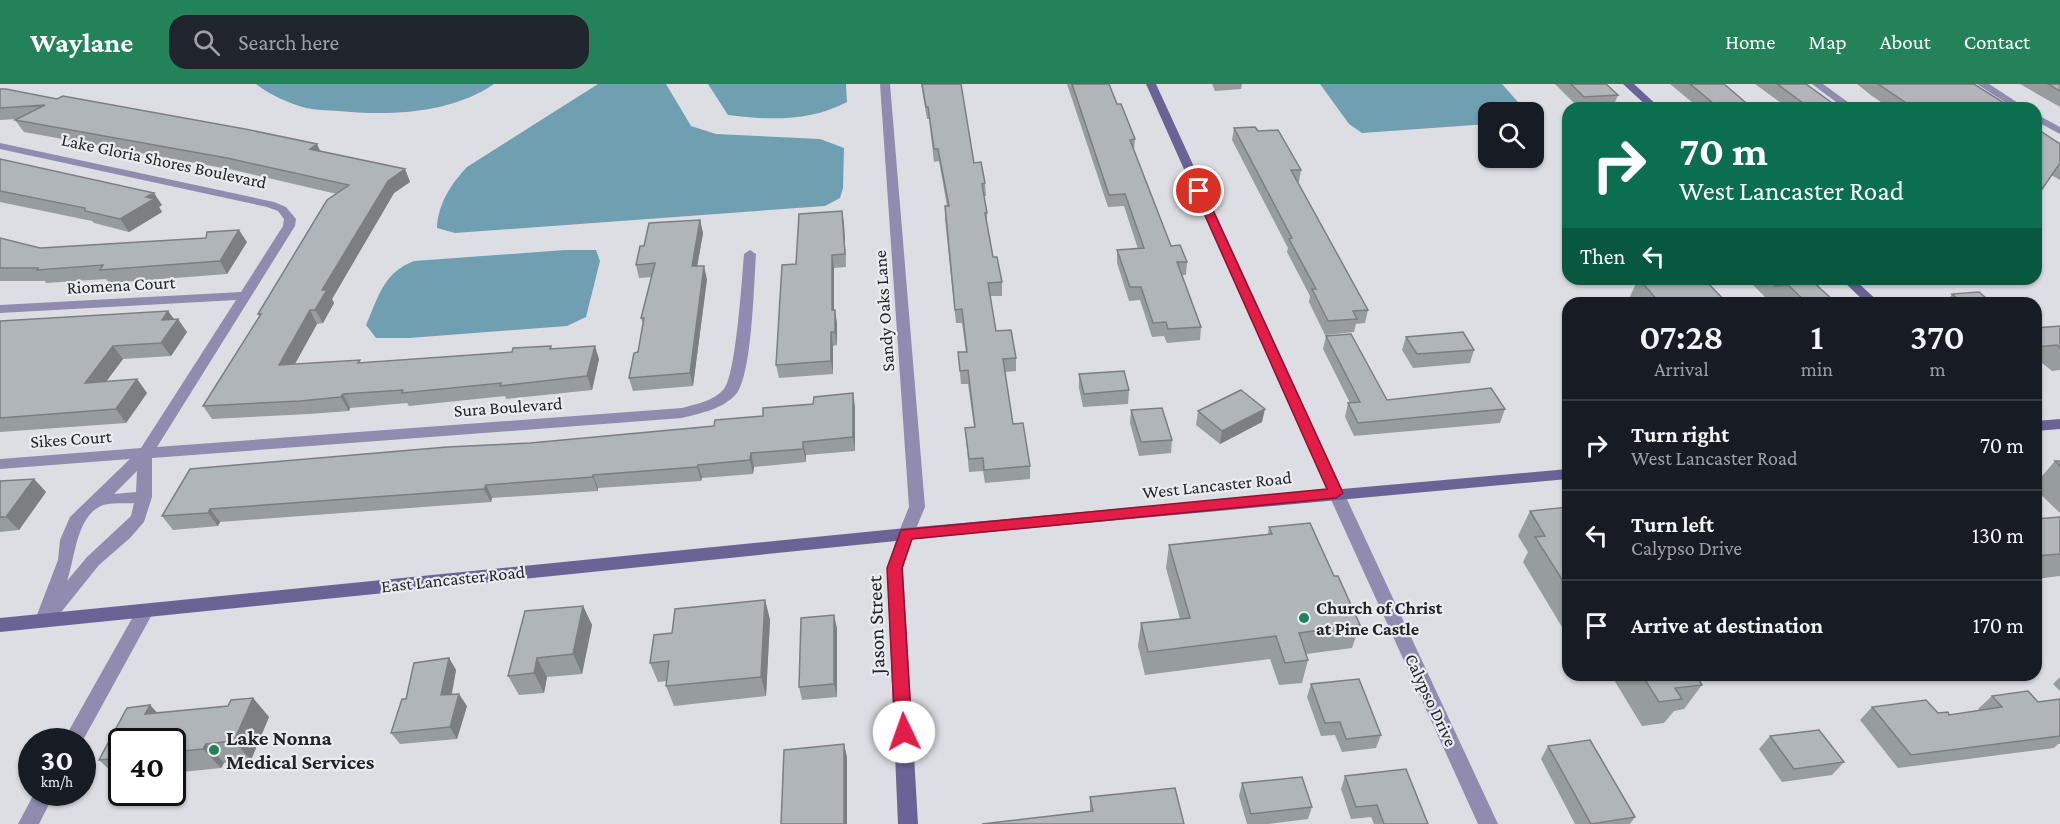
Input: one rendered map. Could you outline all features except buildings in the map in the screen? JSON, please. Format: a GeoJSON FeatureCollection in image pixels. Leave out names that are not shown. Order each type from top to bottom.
{"type":"FeatureCollection","features":[{"type":"Feature","properties":{"kind":"street","name":"Sandy Oaks Lane"},"geometry":{"type":"LineString","coordinates":[[885,84],[917,507],[906,534]]}},
{"type":"Feature","properties":{"kind":"street","name":"Calypso Drive"},"geometry":{"type":"LineString","coordinates":[[1151,84],[1488,824]]}},
{"type":"Feature","properties":{"kind":"street"},"geometry":{"type":"LineString","coordinates":[[1628,84],[1648,102]]}},
{"type":"Feature","properties":{"kind":"street"},"geometry":{"type":"LineString","coordinates":[[1818,84],[1843,102]]}},
{"type":"Feature","properties":{"kind":"street"},"geometry":{"type":"LineString","coordinates":[[1982,84],[2011,102]]}},
{"type":"Feature","properties":{"kind":"street"},"geometry":{"type":"LineString","coordinates":[[2042,120],[2060,131]]}},
{"type":"Feature","properties":{"kind":"street","name":"Lake Gloria Shores Boulevard"},"geometry":{"type":"LineString","coordinates":[[0,146],[282,208],[288,214],[289,226],[145,454],[76,521],[72,528],[66,560],[44,620]]}},
{"type":"Feature","properties":{"kind":"street","name":"Sura Boulevard"},"geometry":{"type":"LineString","coordinates":[[145,454],[682,413],[704,407],[720,400],[736,383],[750,254]]}},
{"type":"Feature","properties":{"kind":"street"},"geometry":{"type":"LineString","coordinates":[[1854,285],[1867,297]]}},
{"type":"Feature","properties":{"kind":"street","name":"Riomena Court"},"geometry":{"type":"LineString","coordinates":[[0,309],[244,296]]}},
{"type":"Feature","properties":{"kind":"street"},"geometry":{"type":"LineString","coordinates":[[2042,426],[2060,424]]}},
{"type":"Feature","properties":{"kind":"street"},"geometry":{"type":"LineString","coordinates":[[44,620],[93,561],[133,525],[142,509],[145,454]]}},
{"type":"Feature","properties":{"kind":"street","name":"Sikes Court"},"geometry":{"type":"LineString","coordinates":[[0,464],[145,454]]}},
{"type":"Feature","properties":{"kind":"street","name":"West Lancaster Road"},"geometry":{"type":"LineString","coordinates":[[906,534],[1336,493],[1562,474]]}},
{"type":"Feature","properties":{"kind":"street"},"geometry":{"type":"LineString","coordinates":[[95,501],[144,497]]}},
{"type":"Feature","properties":{"kind":"street","name":"East Lancaster Road"},"geometry":{"type":"LineString","coordinates":[[0,625],[906,534]]}},
{"type":"Feature","properties":{"kind":"street","name":"Jason Street"},"geometry":{"type":"LineString","coordinates":[[906,534],[895,568],[908,824]]}},
{"type":"Feature","properties":{"kind":"street"},"geometry":{"type":"LineString","coordinates":[[80,728],[145,610]]}},
{"type":"Feature","properties":{"kind":"street"},"geometry":{"type":"LineString","coordinates":[[28,824],[38,806]]}},
{"type":"Feature","properties":{"kind":"water"},"geometry":{"type":"Polygon","coordinates":[[[256,84],[494,84],[458,102],[439,107],[398,113],[358,113],[306,108],[267,92],[256,84]]]}},
{"type":"Feature","properties":{"kind":"water"},"geometry":{"type":"Polygon","coordinates":[[[598,84],[666,84],[691,126],[716,134],[820,139],[844,148],[843,188],[840,198],[825,206],[455,233],[437,228],[446,195],[467,167],[598,84]]]}},
{"type":"Feature","properties":{"kind":"water"},"geometry":{"type":"Polygon","coordinates":[[[708,84],[846,84],[847,102],[833,109],[789,118],[728,115],[708,84]]]}},
{"type":"Feature","properties":{"kind":"water"},"geometry":{"type":"Polygon","coordinates":[[[1320,84],[1502,84],[1518,102],[1478,102],[1478,125],[1362,133],[1349,124],[1320,84]]]}},
{"type":"Feature","properties":{"kind":"water"},"geometry":{"type":"Polygon","coordinates":[[[565,250],[596,250],[600,261],[586,317],[567,326],[409,338],[376,338],[366,325],[389,279],[395,272],[414,261],[565,250]]]}},
{"type":"Feature","properties":{"kind":"place","name":"Church of Christ at Pine Castle"},"geometry":{"type":"Point","coordinates":[1304,618]}},
{"type":"Feature","properties":{"kind":"place","name":"Lake Nonna Medical Services"},"geometry":{"type":"Point","coordinates":[214,750]}},
{"type":"Feature","properties":{"kind":"route"},"geometry":{"type":"LineString","coordinates":[[904,732],[895,568],[906,534],[1336,493],[1199,191]]}}]}
